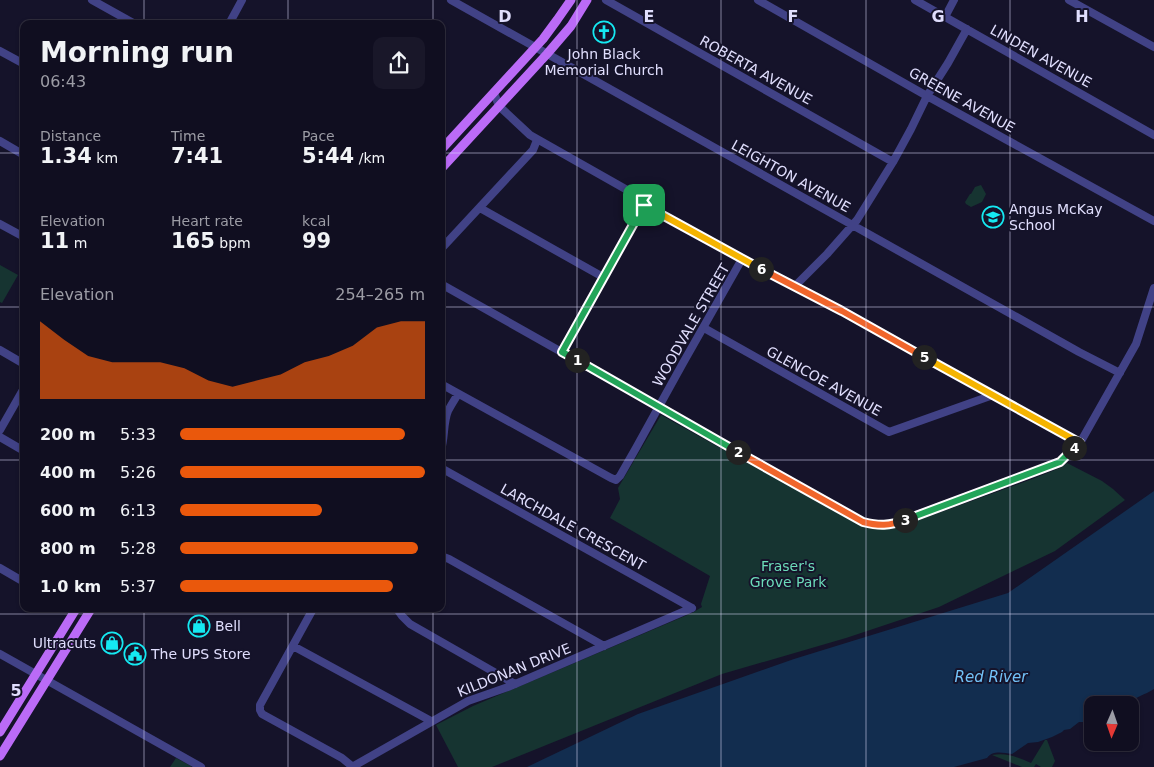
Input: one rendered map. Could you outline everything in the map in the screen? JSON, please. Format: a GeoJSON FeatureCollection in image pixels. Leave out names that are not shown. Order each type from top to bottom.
{"type":"FeatureCollection","features":[{"type":"Feature","properties":{"kind":"main road"},"geometry":{"type":"LineString","coordinates":[[445,147],[536,48],[571,0]]}},
{"type":"Feature","properties":{"kind":"main road"},"geometry":{"type":"LineString","coordinates":[[445,165],[548,54],[571,26],[587,0]]}},
{"type":"Feature","properties":{"kind":"main road"},"geometry":{"type":"LineString","coordinates":[[445,148],[456,154]]}},
{"type":"Feature","properties":{"kind":"main road"},"geometry":{"type":"LineString","coordinates":[[0,732],[72,612]]}},
{"type":"Feature","properties":{"kind":"main road"},"geometry":{"type":"LineString","coordinates":[[0,754],[88,613]]}},
{"type":"Feature","properties":{"kind":"street"},"geometry":{"type":"LineString","coordinates":[[92,0],[128,20]]}},
{"type":"Feature","properties":{"kind":"street"},"geometry":{"type":"LineString","coordinates":[[231,20],[242,0]]}},
{"type":"Feature","properties":{"kind":"street","name":"LEIGHTON AVENUE"},"geometry":{"type":"LineString","coordinates":[[451,0],[1120,373]]}},
{"type":"Feature","properties":{"kind":"street","name":"ROBERTA AVENUE"},"geometry":{"type":"LineString","coordinates":[[606,0],[893,162]]}},
{"type":"Feature","properties":{"kind":"street","name":"GREENE AVENUE"},"geometry":{"type":"LineString","coordinates":[[758,0],[927,96],[1154,220]]}},
{"type":"Feature","properties":{"kind":"street","name":"LINDEN AVENUE"},"geometry":{"type":"LineString","coordinates":[[915,0],[1154,135]]}},
{"type":"Feature","properties":{"kind":"street"},"geometry":{"type":"LineString","coordinates":[[945,17],[954,0]]}},
{"type":"Feature","properties":{"kind":"street"},"geometry":{"type":"LineString","coordinates":[[1069,0],[1154,47]]}},
{"type":"Feature","properties":{"kind":"street"},"geometry":{"type":"LineString","coordinates":[[795,286],[852,225],[870,200],[893,162],[927,96],[967,29]]}},
{"type":"Feature","properties":{"kind":"street"},"geometry":{"type":"LineString","coordinates":[[0,51],[20,62]]}},
{"type":"Feature","properties":{"kind":"street"},"geometry":{"type":"LineString","coordinates":[[494,93],[499,106],[537,140],[636,195],[644,205],[1080,443]]}},
{"type":"Feature","properties":{"kind":"street"},"geometry":{"type":"LineString","coordinates":[[445,245],[533,150],[537,140]]}},
{"type":"Feature","properties":{"kind":"street"},"geometry":{"type":"LineString","coordinates":[[0,141],[20,153]]}},
{"type":"Feature","properties":{"kind":"street"},"geometry":{"type":"LineString","coordinates":[[562,352],[644,205]]}},
{"type":"Feature","properties":{"kind":"street"},"geometry":{"type":"LineString","coordinates":[[480,208],[604,277]]}},
{"type":"Feature","properties":{"kind":"street"},"geometry":{"type":"LineString","coordinates":[[0,224],[20,235]]}},
{"type":"Feature","properties":{"kind":"street","name":"WOODVALE STREET"},"geometry":{"type":"LineString","coordinates":[[458,394],[616,480],[742,260]]}},
{"type":"Feature","properties":{"kind":"street"},"geometry":{"type":"LineString","coordinates":[[445,286],[863,522],[884,526],[1060,462],[1080,443],[1136,344],[1154,288]]}},
{"type":"Feature","properties":{"kind":"street","name":"GLENCOE AVENUE"},"geometry":{"type":"LineString","coordinates":[[704,328],[890,432],[993,395]]}},
{"type":"Feature","properties":{"kind":"street"},"geometry":{"type":"LineString","coordinates":[[0,350],[20,362]]}},
{"type":"Feature","properties":{"kind":"street"},"geometry":{"type":"LineString","coordinates":[[445,386],[458,394],[448,411],[445,430]]}},
{"type":"Feature","properties":{"kind":"street"},"geometry":{"type":"LineString","coordinates":[[0,430],[20,395]]}},
{"type":"Feature","properties":{"kind":"street"},"geometry":{"type":"LineString","coordinates":[[0,437],[20,448]]}},
{"type":"Feature","properties":{"kind":"street","name":"LARCHDALE CRESCENT"},"geometry":{"type":"LineString","coordinates":[[445,470],[692,608]]}},
{"type":"Feature","properties":{"kind":"street"},"geometry":{"type":"LineString","coordinates":[[445,558],[604,646]]}},
{"type":"Feature","properties":{"kind":"street"},"geometry":{"type":"LineString","coordinates":[[0,568],[20,580]]}},
{"type":"Feature","properties":{"kind":"street","name":"KILDONAN DRIVE"},"geometry":{"type":"LineString","coordinates":[[352,767],[468,701],[515,684],[692,608]]}},
{"type":"Feature","properties":{"kind":"street"},"geometry":{"type":"LineString","coordinates":[[311,612],[260,705],[260,710],[262,714],[342,758],[352,767]]}},
{"type":"Feature","properties":{"kind":"street"},"geometry":{"type":"LineString","coordinates":[[399,612],[410,624],[515,684]]}},
{"type":"Feature","properties":{"kind":"street"},"geometry":{"type":"LineString","coordinates":[[293,646],[431,722]]}},
{"type":"Feature","properties":{"kind":"street"},"geometry":{"type":"LineString","coordinates":[[0,654],[201,767]]}},
{"type":"Feature","properties":{"kind":"green space"},"geometry":{"type":"Polygon","coordinates":[[[981,185],[986,194],[982,202],[971,207],[966,204],[965,202],[975,187],[981,185]]]}},
{"type":"Feature","properties":{"kind":"green space"},"geometry":{"type":"Polygon","coordinates":[[[0,265],[18,275],[2,303],[0,302],[0,265]]]}},
{"type":"Feature","properties":{"kind":"green space","name":"Fraser's Grove Park"},"geometry":{"type":"Polygon","coordinates":[[[661,415],[861,526],[875,529],[897,528],[1035,478],[1067,463],[1102,481],[1125,500],[1055,551],[939,607],[846,638],[722,674],[492,767],[458,767],[436,725],[473,706],[692,613],[702,607],[701,604],[710,576],[610,518],[620,499],[618,488],[661,415]]]}},
{"type":"Feature","properties":{"kind":"green space"},"geometry":{"type":"Polygon","coordinates":[[[1045,740],[1047,740],[1055,761],[1052,767],[1041,767],[1036,764],[1034,767],[1022,767],[992,755],[1008,755],[1031,763],[1045,740]]]}},
{"type":"Feature","properties":{"kind":"green space"},"geometry":{"type":"Polygon","coordinates":[[[176,758],[191,766],[191,767],[170,767],[176,758]]]}},
{"type":"Feature","properties":{"kind":"water","name":"Red River"},"geometry":{"type":"Polygon","coordinates":[[[1154,491],[1154,689],[1139,697],[1084,696],[1084,722],[1079,722],[1070,729],[1064,730],[1052,737],[1028,743],[1012,754],[995,753],[987,758],[954,767],[527,767],[638,714],[794,659],[1008,593],[1154,491]]]}},
{"type":"Feature","properties":{"kind":"place","name":"John Black Memorial Church"},"geometry":{"type":"Point","coordinates":[604,32]}},
{"type":"Feature","properties":{"kind":"place","name":"Angus McKay School"},"geometry":{"type":"Point","coordinates":[993,217]}},
{"type":"Feature","properties":{"kind":"place","name":"Bell"},"geometry":{"type":"Point","coordinates":[199,626]}},
{"type":"Feature","properties":{"kind":"place","name":"Ultracuts"},"geometry":{"type":"Point","coordinates":[112,643]}},
{"type":"Feature","properties":{"kind":"place","name":"The UPS Store"},"geometry":{"type":"Point","coordinates":[135,654]}},
{"type":"Feature","properties":{"kind":"route"},"geometry":{"type":"LineString","coordinates":[[644,205],[742,260],[842,311],[1080,443],[1060,462],[1036,472],[895,523],[884,526],[863,522],[562,352],[644,205]]}}]}
